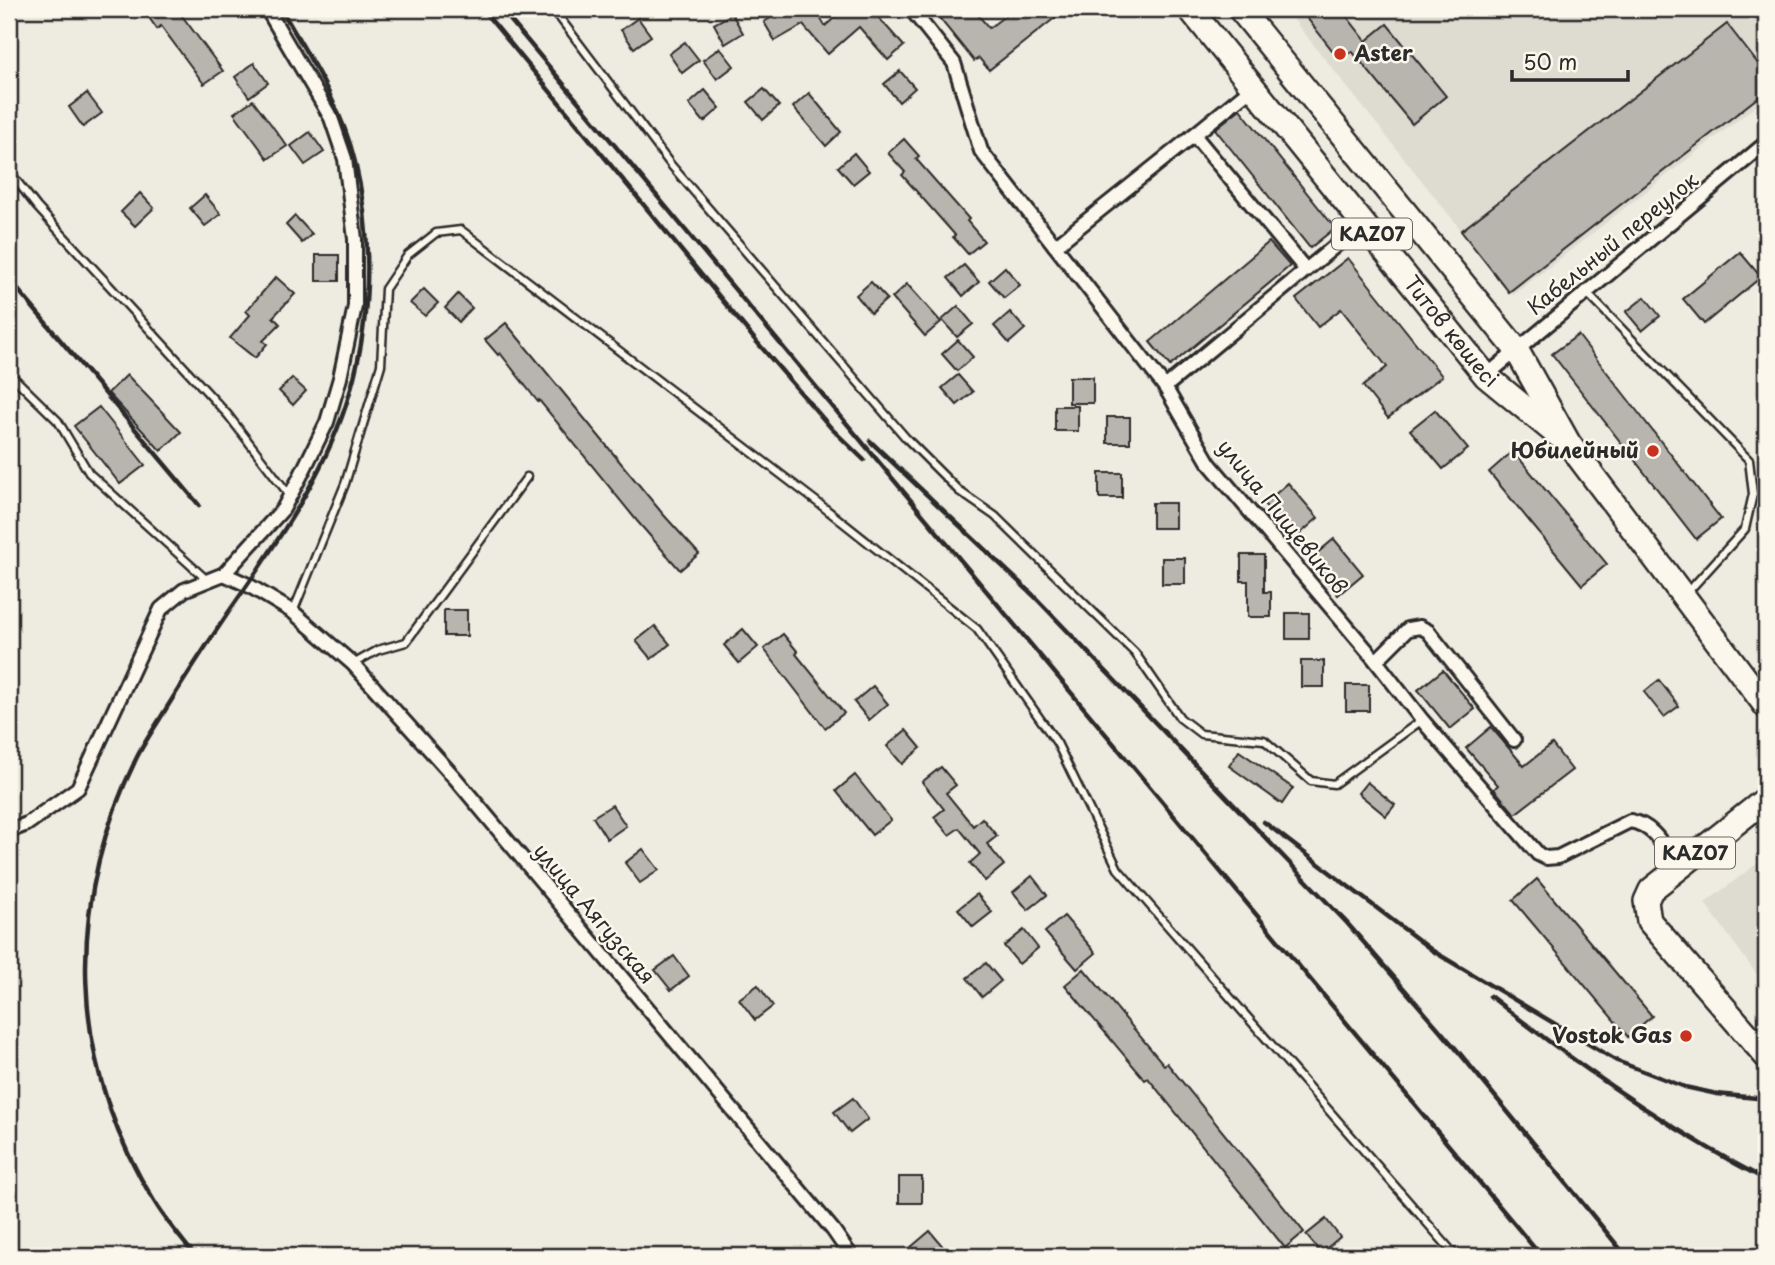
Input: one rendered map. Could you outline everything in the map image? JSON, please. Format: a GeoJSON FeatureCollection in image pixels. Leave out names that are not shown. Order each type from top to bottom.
{"type":"FeatureCollection","features":[{"type":"Feature","properties":{"kind":"highway","name":"Титов көшесі"},"geometry":{"type":"LineString","coordinates":[[1190,9],[1486,376],[1569,444]]}},
{"type":"Feature","properties":{"kind":"highway","name":"Титов көшесі"},"geometry":{"type":"LineString","coordinates":[[1240,9],[1516,349],[1569,444],[1766,706]]}},
{"type":"Feature","properties":{"kind":"highway","name":"KAZ07"},"geometry":{"type":"LineString","coordinates":[[1766,799],[1678,867],[1651,890],[1646,901],[1649,920],[1766,1056]]}},
{"type":"Feature","properties":{"kind":"street"},"geometry":{"type":"LineString","coordinates":[[9,831],[27,824],[78,788],[161,609],[184,590],[225,574],[283,509],[327,422],[340,378],[355,306],[355,239],[345,159],[331,118],[267,9]]}},
{"type":"Feature","properties":{"kind":"street","name":"улица Пищевиков"},"geometry":{"type":"LineString","coordinates":[[911,9],[954,63],[981,151],[1165,387],[1209,463],[1376,661],[1422,720],[1538,854],[1546,858],[1558,857],[1630,821],[1641,823],[1652,830],[1678,867]]}},
{"type":"Feature","properties":{"kind":"street"},"geometry":{"type":"LineString","coordinates":[[1055,246],[1253,87]]}},
{"type":"Feature","properties":{"kind":"street"},"geometry":{"type":"LineString","coordinates":[[1194,135],[1306,271]]}},
{"type":"Feature","properties":{"kind":"street","name":"Кабельный переулок"},"geometry":{"type":"LineString","coordinates":[[1486,376],[1766,143]]}},
{"type":"Feature","properties":{"kind":"street"},"geometry":{"type":"LineString","coordinates":[[1165,387],[1363,223]]}},
{"type":"Feature","properties":{"kind":"street","name":"улица Аягузская"},"geometry":{"type":"LineString","coordinates":[[225,574],[293,612],[353,663],[472,799],[833,1230],[850,1256]]}},
{"type":"Feature","properties":{"kind":"street"},"geometry":{"type":"LineString","coordinates":[[1376,661],[1408,629],[1420,626],[1428,631],[1514,740]]}},
{"type":"Feature","properties":{"kind":"lane"},"geometry":{"type":"LineString","coordinates":[[553,9],[671,165],[906,438],[959,491],[995,516],[1135,653],[1180,718],[1201,734],[1264,740],[1311,780],[1334,784],[1422,720]]}},
{"type":"Feature","properties":{"kind":"lane"},"geometry":{"type":"LineString","coordinates":[[9,171],[37,207],[228,415],[290,496]]}},
{"type":"Feature","properties":{"kind":"lane"},"geometry":{"type":"LineString","coordinates":[[293,612],[345,484],[381,365],[385,289],[408,255],[436,233],[461,230],[817,502],[977,629],[1058,743],[1118,869],[1456,1256]]}},
{"type":"Feature","properties":{"kind":"lane"},"geometry":{"type":"LineString","coordinates":[[1585,291],[1749,460],[1753,494],[1745,529],[1684,597]]}},
{"type":"Feature","properties":{"kind":"lane"},"geometry":{"type":"LineString","coordinates":[[9,373],[58,421],[89,473],[207,581]]}},
{"type":"Feature","properties":{"kind":"lane"},"geometry":{"type":"LineString","coordinates":[[353,663],[379,650],[406,642],[527,477]]}},
{"type":"Feature","properties":{"kind":"shaded area"},"geometry":{"type":"Polygon","coordinates":[[[1285,9],[1766,9],[1766,98],[1513,295],[1285,9]]]}},
{"type":"Feature","properties":{"kind":"shaded area"},"geometry":{"type":"Polygon","coordinates":[[[1766,857],[1766,987],[1705,903],[1766,857]]]}},
{"type":"Feature","properties":{"kind":"building"},"geometry":{"type":"Polygon","coordinates":[[[143,9],[177,9],[223,71],[204,84],[161,26],[157,29],[143,9]]]}},
{"type":"Feature","properties":{"kind":"building"},"geometry":{"type":"Polygon","coordinates":[[[785,9],[815,9],[825,26],[845,9],[871,9],[904,46],[888,60],[859,27],[828,54],[803,25],[775,41],[764,22],[785,9]]]}},
{"type":"Feature","properties":{"kind":"building"},"geometry":{"type":"Polygon","coordinates":[[[932,9],[973,9],[989,28],[1014,9],[1066,9],[989,70],[979,58],[974,61],[932,9]]]}},
{"type":"Feature","properties":{"kind":"building"},"geometry":{"type":"Polygon","coordinates":[[[1300,9],[1341,9],[1366,41],[1387,24],[1446,96],[1412,124],[1352,51],[1340,60],[1300,9]]]}},
{"type":"Feature","properties":{"kind":"building"},"geometry":{"type":"Polygon","coordinates":[[[732,14],[743,33],[725,44],[714,24],[732,14]]]}},
{"type":"Feature","properties":{"kind":"building"},"geometry":{"type":"Polygon","coordinates":[[[638,18],[651,36],[634,48],[621,30],[638,18]]]}},
{"type":"Feature","properties":{"kind":"building"},"geometry":{"type":"Polygon","coordinates":[[[1727,24],[1766,74],[1766,91],[1509,292],[1461,231],[1727,24]]]}},
{"type":"Feature","properties":{"kind":"building"},"geometry":{"type":"Polygon","coordinates":[[[685,42],[699,60],[682,73],[669,54],[685,42]]]}},
{"type":"Feature","properties":{"kind":"building"},"geometry":{"type":"Polygon","coordinates":[[[720,48],[734,66],[717,79],[703,60],[720,48]]]}},
{"type":"Feature","properties":{"kind":"building"},"geometry":{"type":"Polygon","coordinates":[[[254,63],[268,83],[249,97],[235,77],[254,63]]]}},
{"type":"Feature","properties":{"kind":"building"},"geometry":{"type":"Polygon","coordinates":[[[900,71],[915,88],[899,102],[884,84],[900,71]]]}},
{"type":"Feature","properties":{"kind":"building"},"geometry":{"type":"Polygon","coordinates":[[[764,89],[779,106],[763,120],[748,102],[764,89]]]}},
{"type":"Feature","properties":{"kind":"building"},"geometry":{"type":"Polygon","coordinates":[[[705,90],[720,108],[704,122],[689,104],[705,90]]]}},
{"type":"Feature","properties":{"kind":"building"},"geometry":{"type":"Polygon","coordinates":[[[87,93],[102,113],[83,127],[69,107],[87,93]]]}},
{"type":"Feature","properties":{"kind":"building"},"geometry":{"type":"Polygon","coordinates":[[[809,93],[841,132],[826,146],[793,107],[809,93]]]}},
{"type":"Feature","properties":{"kind":"building"},"geometry":{"type":"Polygon","coordinates":[[[253,100],[287,146],[268,159],[234,113],[253,100]]]}},
{"type":"Feature","properties":{"kind":"building"},"geometry":{"type":"Polygon","coordinates":[[[1240,109],[1335,228],[1310,248],[1215,129],[1240,109]]]}},
{"type":"Feature","properties":{"kind":"building"},"geometry":{"type":"Polygon","coordinates":[[[310,132],[324,152],[305,165],[291,146],[310,132]]]}},
{"type":"Feature","properties":{"kind":"building"},"geometry":{"type":"Polygon","coordinates":[[[904,139],[919,156],[916,159],[969,219],[967,221],[984,241],[968,254],[953,237],[955,235],[902,175],[905,172],[888,153],[904,139]]]}},
{"type":"Feature","properties":{"kind":"building"},"geometry":{"type":"Polygon","coordinates":[[[854,153],[869,171],[853,184],[838,167],[854,153]]]}},
{"type":"Feature","properties":{"kind":"building"},"geometry":{"type":"Polygon","coordinates":[[[140,193],[154,208],[135,226],[121,212],[140,193]]]}},
{"type":"Feature","properties":{"kind":"building"},"geometry":{"type":"Polygon","coordinates":[[[205,195],[221,214],[205,226],[190,208],[205,195]]]}},
{"type":"Feature","properties":{"kind":"building"},"geometry":{"type":"Polygon","coordinates":[[[295,216],[312,234],[302,243],[286,225],[295,216]]]}},
{"type":"Feature","properties":{"kind":"building"},"geometry":{"type":"Polygon","coordinates":[[[1269,242],[1290,266],[1170,366],[1150,342],[1269,242]]]}},
{"type":"Feature","properties":{"kind":"building"},"geometry":{"type":"Polygon","coordinates":[[[1740,252],[1761,277],[1704,324],[1683,299],[1740,252]]]}},
{"type":"Feature","properties":{"kind":"building"},"geometry":{"type":"Polygon","coordinates":[[[316,255],[339,255],[339,281],[316,281],[316,255]]]}},
{"type":"Feature","properties":{"kind":"building"},"geometry":{"type":"Polygon","coordinates":[[[1348,258],[1442,376],[1388,418],[1363,386],[1387,367],[1341,309],[1318,327],[1296,299],[1348,258]]]}},
{"type":"Feature","properties":{"kind":"building"},"geometry":{"type":"Polygon","coordinates":[[[964,265],[979,282],[963,296],[948,278],[964,265]]]}},
{"type":"Feature","properties":{"kind":"building"},"geometry":{"type":"Polygon","coordinates":[[[1005,267],[1020,285],[1004,298],[989,281],[1005,267]]]}},
{"type":"Feature","properties":{"kind":"building"},"geometry":{"type":"Polygon","coordinates":[[[276,277],[295,294],[273,317],[280,324],[263,341],[267,344],[255,358],[230,338],[250,315],[246,311],[276,277]]]}},
{"type":"Feature","properties":{"kind":"building"},"geometry":{"type":"Polygon","coordinates":[[[871,282],[887,299],[871,313],[856,295],[871,282]]]}},
{"type":"Feature","properties":{"kind":"building"},"geometry":{"type":"Polygon","coordinates":[[[907,284],[941,322],[925,336],[892,298],[907,284]]]}},
{"type":"Feature","properties":{"kind":"building"},"geometry":{"type":"Polygon","coordinates":[[[424,289],[438,303],[425,316],[410,303],[424,289]]]}},
{"type":"Feature","properties":{"kind":"building"},"geometry":{"type":"Polygon","coordinates":[[[458,294],[472,308],[459,322],[445,308],[458,294]]]}},
{"type":"Feature","properties":{"kind":"building"},"geometry":{"type":"Polygon","coordinates":[[[1645,297],[1660,316],[1642,331],[1626,312],[1645,297]]]}},
{"type":"Feature","properties":{"kind":"building"},"geometry":{"type":"Polygon","coordinates":[[[958,306],[973,324],[957,337],[942,320],[958,306]]]}},
{"type":"Feature","properties":{"kind":"building"},"geometry":{"type":"Polygon","coordinates":[[[1010,312],[1025,329],[1009,343],[994,326],[1010,312]]]}},
{"type":"Feature","properties":{"kind":"building"},"geometry":{"type":"Polygon","coordinates":[[[506,323],[662,513],[699,554],[680,570],[500,353],[498,355],[485,340],[506,323]]]}},
{"type":"Feature","properties":{"kind":"building"},"geometry":{"type":"Polygon","coordinates":[[[1578,335],[1721,519],[1696,539],[1552,354],[1578,335]]]}},
{"type":"Feature","properties":{"kind":"building"},"geometry":{"type":"Polygon","coordinates":[[[958,340],[973,357],[957,371],[942,354],[958,340]]]}},
{"type":"Feature","properties":{"kind":"building"},"geometry":{"type":"Polygon","coordinates":[[[127,375],[181,432],[161,451],[108,393],[127,375]]]}},
{"type":"Feature","properties":{"kind":"building"},"geometry":{"type":"Polygon","coordinates":[[[958,375],[973,392],[957,405],[942,388],[958,375]]]}},
{"type":"Feature","properties":{"kind":"building"},"geometry":{"type":"Polygon","coordinates":[[[1069,377],[1093,377],[1093,403],[1069,403],[1069,377]]]}},
{"type":"Feature","properties":{"kind":"building"},"geometry":{"type":"Polygon","coordinates":[[[292,378],[306,391],[293,405],[279,391],[292,378]]]}},
{"type":"Feature","properties":{"kind":"building"},"geometry":{"type":"Polygon","coordinates":[[[1055,406],[1078,406],[1078,431],[1055,431],[1055,406]]]}},
{"type":"Feature","properties":{"kind":"building"},"geometry":{"type":"Polygon","coordinates":[[[99,407],[145,465],[120,484],[74,426],[99,407]]]}},
{"type":"Feature","properties":{"kind":"building"},"geometry":{"type":"Polygon","coordinates":[[[1435,410],[1468,449],[1443,469],[1410,430],[1435,410]]]}},
{"type":"Feature","properties":{"kind":"building"},"geometry":{"type":"Polygon","coordinates":[[[1107,417],[1130,417],[1130,443],[1107,443],[1107,417]]]}},
{"type":"Feature","properties":{"kind":"building"},"geometry":{"type":"Polygon","coordinates":[[[1513,451],[1607,564],[1582,585],[1489,472],[1513,451]]]}},
{"type":"Feature","properties":{"kind":"building"},"geometry":{"type":"Polygon","coordinates":[[[1099,473],[1122,473],[1122,498],[1099,498],[1099,473]]]}},
{"type":"Feature","properties":{"kind":"building"},"geometry":{"type":"Polygon","coordinates":[[[1288,483],[1318,518],[1294,539],[1264,504],[1288,483]]]}},
{"type":"Feature","properties":{"kind":"building"},"geometry":{"type":"Polygon","coordinates":[[[1152,503],[1175,503],[1175,528],[1152,528],[1152,503]]]}},
{"type":"Feature","properties":{"kind":"building"},"geometry":{"type":"Polygon","coordinates":[[[1334,539],[1363,574],[1338,595],[1310,559],[1334,539]]]}},
{"type":"Feature","properties":{"kind":"building"},"geometry":{"type":"Polygon","coordinates":[[[1241,555],[1264,555],[1264,592],[1271,592],[1271,617],[1248,617],[1248,581],[1241,581],[1241,555]]]}},
{"type":"Feature","properties":{"kind":"building"},"geometry":{"type":"Polygon","coordinates":[[[1162,558],[1185,558],[1185,584],[1162,584],[1162,558]]]}},
{"type":"Feature","properties":{"kind":"building"},"geometry":{"type":"Polygon","coordinates":[[[444,610],[467,610],[467,636],[444,636],[444,610]]]}},
{"type":"Feature","properties":{"kind":"building"},"geometry":{"type":"Polygon","coordinates":[[[1286,613],[1309,613],[1309,639],[1286,639],[1286,613]]]}},
{"type":"Feature","properties":{"kind":"building"},"geometry":{"type":"Polygon","coordinates":[[[655,626],[670,644],[651,659],[636,641],[655,626]]]}},
{"type":"Feature","properties":{"kind":"building"},"geometry":{"type":"Polygon","coordinates":[[[743,629],[758,647],[739,663],[724,645],[743,629]]]}},
{"type":"Feature","properties":{"kind":"building"},"geometry":{"type":"Polygon","coordinates":[[[783,634],[844,713],[825,728],[764,649],[783,634]]]}},
{"type":"Feature","properties":{"kind":"building"},"geometry":{"type":"Polygon","coordinates":[[[1301,661],[1324,661],[1324,687],[1301,687],[1301,661]]]}},
{"type":"Feature","properties":{"kind":"building"},"geometry":{"type":"Polygon","coordinates":[[[1443,670],[1475,709],[1450,729],[1418,690],[1443,670]]]}},
{"type":"Feature","properties":{"kind":"building"},"geometry":{"type":"Polygon","coordinates":[[[1659,680],[1679,706],[1664,717],[1644,692],[1659,680]]]}},
{"type":"Feature","properties":{"kind":"building"},"geometry":{"type":"Polygon","coordinates":[[[1346,685],[1369,685],[1369,711],[1346,711],[1346,685]]]}},
{"type":"Feature","properties":{"kind":"building"},"geometry":{"type":"Polygon","coordinates":[[[873,686],[888,704],[869,720],[854,702],[873,686]]]}},
{"type":"Feature","properties":{"kind":"building"},"geometry":{"type":"Polygon","coordinates":[[[1491,727],[1524,766],[1552,744],[1572,770],[1515,814],[1494,789],[1498,785],[1466,748],[1491,727]]]}},
{"type":"Feature","properties":{"kind":"building"},"geometry":{"type":"Polygon","coordinates":[[[906,730],[921,748],[902,764],[887,746],[906,730]]]}},
{"type":"Feature","properties":{"kind":"building"},"geometry":{"type":"Polygon","coordinates":[[[1239,751],[1293,788],[1282,804],[1229,766],[1239,751]]]}},
{"type":"Feature","properties":{"kind":"building"},"geometry":{"type":"Polygon","coordinates":[[[941,767],[956,785],[946,793],[973,826],[982,818],[997,836],[987,844],[1004,865],[985,881],[970,863],[980,854],[959,828],[949,835],[934,817],[944,809],[922,782],[941,767]]]}},
{"type":"Feature","properties":{"kind":"building"},"geometry":{"type":"Polygon","coordinates":[[[855,775],[891,820],[872,835],[836,791],[855,775]]]}},
{"type":"Feature","properties":{"kind":"building"},"geometry":{"type":"Polygon","coordinates":[[[1367,782],[1395,805],[1386,816],[1358,793],[1367,782]]]}},
{"type":"Feature","properties":{"kind":"building"},"geometry":{"type":"Polygon","coordinates":[[[612,805],[626,826],[607,839],[593,817],[612,805]]]}},
{"type":"Feature","properties":{"kind":"building"},"geometry":{"type":"Polygon","coordinates":[[[643,849],[659,870],[640,883],[625,863],[643,849]]]}},
{"type":"Feature","properties":{"kind":"building"},"geometry":{"type":"Polygon","coordinates":[[[1032,876],[1047,895],[1028,910],[1013,892],[1032,876]]]}},
{"type":"Feature","properties":{"kind":"building"},"geometry":{"type":"Polygon","coordinates":[[[1537,879],[1652,1016],[1628,1037],[1513,900],[1537,879]]]}},
{"type":"Feature","properties":{"kind":"building"},"geometry":{"type":"Polygon","coordinates":[[[977,894],[992,912],[973,927],[958,909],[977,894]]]}},
{"type":"Feature","properties":{"kind":"building"},"geometry":{"type":"Polygon","coordinates":[[[1064,916],[1096,953],[1077,969],[1045,932],[1064,916]]]}},
{"type":"Feature","properties":{"kind":"building"},"geometry":{"type":"Polygon","coordinates":[[[1024,930],[1038,948],[1019,964],[1004,946],[1024,930]]]}},
{"type":"Feature","properties":{"kind":"building"},"geometry":{"type":"Polygon","coordinates":[[[674,956],[689,976],[671,990],[655,970],[674,956]]]}},
{"type":"Feature","properties":{"kind":"building"},"geometry":{"type":"Polygon","coordinates":[[[986,963],[1001,981],[982,997],[967,978],[986,963]]]}},
{"type":"Feature","properties":{"kind":"building"},"geometry":{"type":"Polygon","coordinates":[[[1084,969],[1164,1065],[1167,1063],[1304,1232],[1285,1248],[1148,1078],[1145,1080],[1065,985],[1084,969]]]}},
{"type":"Feature","properties":{"kind":"building"},"geometry":{"type":"Polygon","coordinates":[[[758,985],[773,1006],[755,1020],[739,999],[758,985]]]}},
{"type":"Feature","properties":{"kind":"building"},"geometry":{"type":"Polygon","coordinates":[[[853,1098],[868,1119],[850,1133],[834,1112],[853,1098]]]}},
{"type":"Feature","properties":{"kind":"building"},"geometry":{"type":"Polygon","coordinates":[[[899,1177],[922,1177],[922,1203],[899,1203],[899,1177]]]}},
{"type":"Feature","properties":{"kind":"building"},"geometry":{"type":"Polygon","coordinates":[[[1326,1219],[1340,1237],[1321,1253],[1306,1235],[1326,1219]]]}},
{"type":"Feature","properties":{"kind":"building"},"geometry":{"type":"Polygon","coordinates":[[[930,1231],[945,1249],[936,1256],[919,1256],[911,1247],[930,1231]]]}},
{"type":"Feature","properties":{"kind":"railway"},"geometry":{"type":"LineString","coordinates":[[195,1256],[154,1201],[126,1148],[105,1094],[92,1038],[86,982],[88,925],[97,868],[114,812],[137,757],[310,487],[336,433],[361,346],[367,253],[355,162],[342,122],[324,83],[281,9]]}},
{"type":"Feature","properties":{"kind":"railway"},"geometry":{"type":"LineString","coordinates":[[482,9],[756,341],[832,429],[864,460]]}},
{"type":"Feature","properties":{"kind":"railway"},"geometry":{"type":"LineString","coordinates":[[501,9],[1541,1256]]}},
{"type":"Feature","properties":{"kind":"railway"},"geometry":{"type":"LineString","coordinates":[[9,279],[199,505]]}},
{"type":"Feature","properties":{"kind":"railway"},"geometry":{"type":"LineString","coordinates":[[870,441],[1033,595],[1347,923],[1457,1050],[1626,1256]]}},
{"type":"Feature","properties":{"kind":"railway"},"geometry":{"type":"LineString","coordinates":[[1264,822],[1433,951],[1617,1061],[1685,1087],[1717,1094],[1766,1099]]}},
{"type":"Feature","properties":{"kind":"railway"},"geometry":{"type":"LineString","coordinates":[[1490,996],[1624,1095],[1766,1180]]}},
{"type":"Feature","properties":{"kind":"place","name":"Aster"},"geometry":{"type":"Point","coordinates":[1340,54]}},
{"type":"Feature","properties":{"kind":"place","name":"Юбилейный"},"geometry":{"type":"Point","coordinates":[1653,451]}},
{"type":"Feature","properties":{"kind":"place","name":"Vostok Gas"},"geometry":{"type":"Point","coordinates":[1686,1036]}}]}
